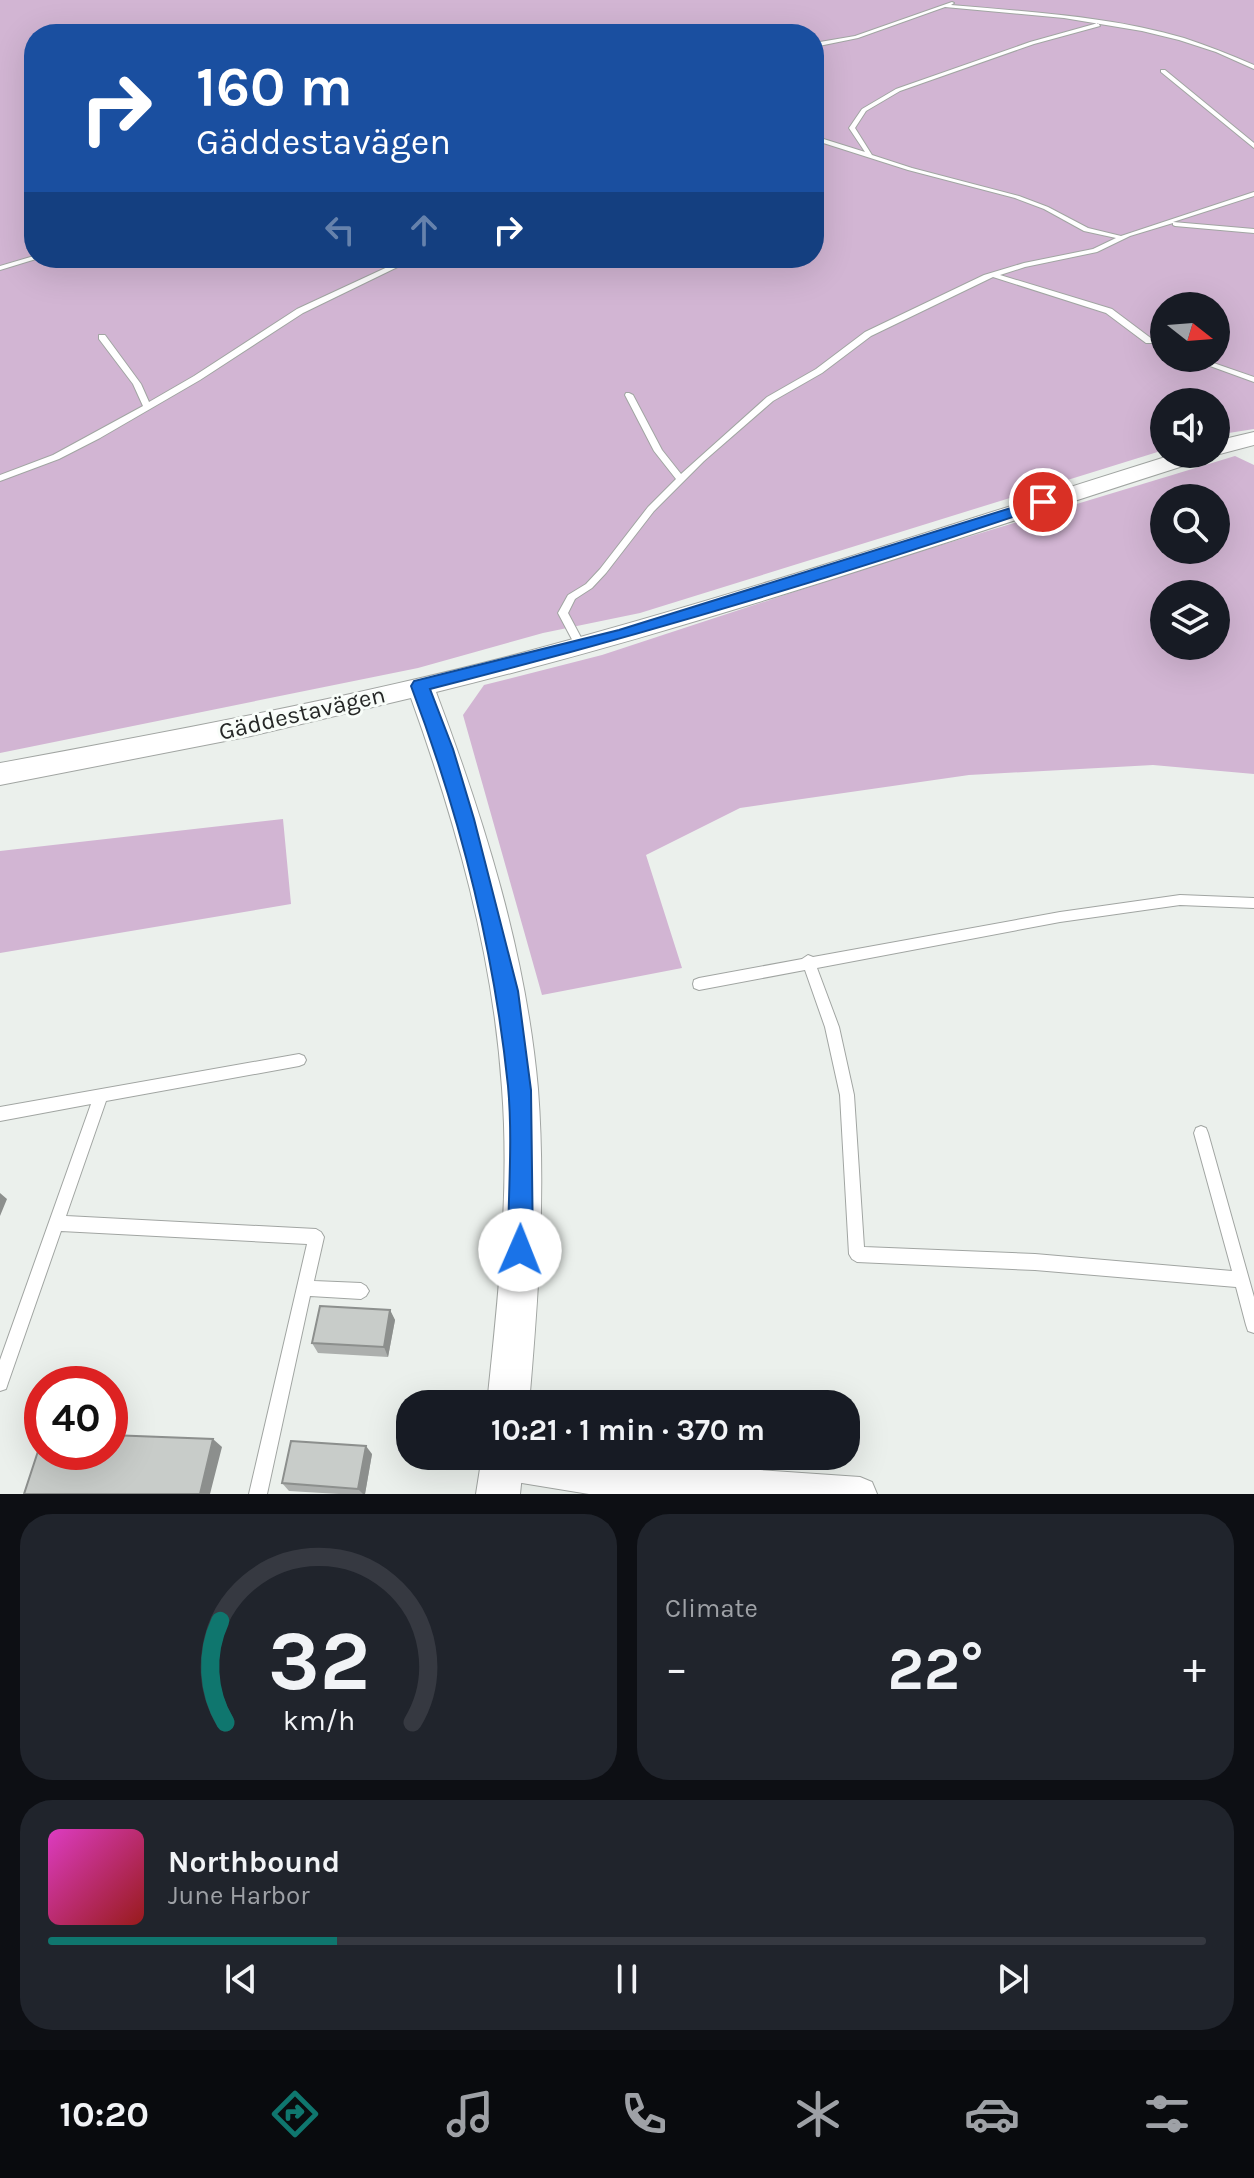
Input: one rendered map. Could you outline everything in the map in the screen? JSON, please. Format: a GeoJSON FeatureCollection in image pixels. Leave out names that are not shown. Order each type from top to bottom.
{"type":"FeatureCollection","features":[{"type":"Feature","properties":{"kind":"street"},"geometry":{"type":"LineString","coordinates":[[1230,444],[1254,438]]}},
{"type":"Feature","properties":{"kind":"street","name":"Gäddestavägen"},"geometry":{"type":"LineString","coordinates":[[0,774],[266,723],[580,645],[932,540],[1002,514],[1152,468]]}},
{"type":"Feature","properties":{"kind":"street"},"geometry":{"type":"LineString","coordinates":[[420,686],[444,749],[499,949],[515,1049],[520,1090],[521,1227],[509,1390]]}},
{"type":"Feature","properties":{"kind":"street"},"geometry":{"type":"LineString","coordinates":[[501,1471],[860,1494]]}},
{"type":"Feature","properties":{"kind":"lane"},"geometry":{"type":"LineString","coordinates":[[824,43],[856,37],[961,0]]}},
{"type":"Feature","properties":{"kind":"lane"},"geometry":{"type":"LineString","coordinates":[[946,6],[1102,24],[1182,38],[1254,67]]}},
{"type":"Feature","properties":{"kind":"lane"},"geometry":{"type":"LineString","coordinates":[[870,156],[852,128],[864,110],[873,104],[898,90],[1009,51],[1102,24]]}},
{"type":"Feature","properties":{"kind":"lane"},"geometry":{"type":"LineString","coordinates":[[1163,71],[1179,81],[1254,146]]}},
{"type":"Feature","properties":{"kind":"lane"},"geometry":{"type":"LineString","coordinates":[[824,141],[1017,197],[1046,208],[1086,230],[1123,238]]}},
{"type":"Feature","properties":{"kind":"lane"},"geometry":{"type":"LineString","coordinates":[[580,645],[563,613],[571,597],[589,586],[603,571],[651,509],[770,399],[819,371],[849,346],[895,320],[992,275],[1024,265],[1095,251],[1123,238],[1254,194]]}},
{"type":"Feature","properties":{"kind":"lane"},"geometry":{"type":"LineString","coordinates":[[1168,223],[1254,231]]}},
{"type":"Feature","properties":{"kind":"lane"},"geometry":{"type":"LineString","coordinates":[[0,268],[24,261]]}},
{"type":"Feature","properties":{"kind":"lane"},"geometry":{"type":"LineString","coordinates":[[0,476],[56,457],[148,408],[300,311],[392,268]]}},
{"type":"Feature","properties":{"kind":"lane"},"geometry":{"type":"LineString","coordinates":[[992,275],[1109,311],[1149,341]]}},
{"type":"Feature","properties":{"kind":"lane"},"geometry":{"type":"LineString","coordinates":[[102,337],[132,376],[148,408]]}},
{"type":"Feature","properties":{"kind":"lane"},"geometry":{"type":"LineString","coordinates":[[1230,371],[1254,380]]}},
{"type":"Feature","properties":{"kind":"lane"},"geometry":{"type":"LineString","coordinates":[[629,395],[658,451],[681,480]]}},
{"type":"Feature","properties":{"kind":"lane"},"geometry":{"type":"LineString","coordinates":[[699,984],[808,961],[1060,917],[1180,900],[1254,903]]}},
{"type":"Feature","properties":{"kind":"lane"},"geometry":{"type":"LineString","coordinates":[[808,961],[832,1027],[847,1095],[857,1254],[1035,1262],[1241,1280]]}},
{"type":"Feature","properties":{"kind":"lane"},"geometry":{"type":"LineString","coordinates":[[0,1114],[299,1060]]}},
{"type":"Feature","properties":{"kind":"lane"},"geometry":{"type":"LineString","coordinates":[[0,1383],[101,1095]]}},
{"type":"Feature","properties":{"kind":"lane"},"geometry":{"type":"LineString","coordinates":[[1201,1133],[1254,1325]]}},
{"type":"Feature","properties":{"kind":"lane"},"geometry":{"type":"LineString","coordinates":[[58,1223],[316,1237],[258,1494]]}},
{"type":"Feature","properties":{"kind":"lane"},"geometry":{"type":"LineString","coordinates":[[304,1288],[361,1291]]}},
{"type":"Feature","properties":{"kind":"shaded area"},"geometry":{"type":"Polygon","coordinates":[[[0,0],[1254,0],[1254,429],[1230,433],[1230,388],[1150,388],[1150,454],[640,613],[543,633],[418,668],[0,753],[0,0]]]}},
{"type":"Feature","properties":{"kind":"shaded area"},"geometry":{"type":"Polygon","coordinates":[[[1235,456],[1254,465],[1254,774],[1153,765],[969,775],[740,808],[646,855],[682,968],[542,995],[463,715],[484,685],[602,655],[882,563],[1195,468],[1230,468],[1230,458],[1235,456]]]}},
{"type":"Feature","properties":{"kind":"shaded area"},"geometry":{"type":"Polygon","coordinates":[[[283,819],[291,904],[0,953],[0,851],[283,819]]]}},
{"type":"Feature","properties":{"kind":"building"},"geometry":{"type":"Polygon","coordinates":[[[320,1306],[390,1310],[384,1347],[312,1343],[320,1306]]]}},
{"type":"Feature","properties":{"kind":"building"},"geometry":{"type":"Polygon","coordinates":[[[128,1436],[213,1439],[200,1494],[24,1494],[32,1470],[128,1470],[128,1436]]]}},
{"type":"Feature","properties":{"kind":"building"},"geometry":{"type":"Polygon","coordinates":[[[291,1441],[366,1446],[358,1489],[282,1483],[291,1441]]]}},
{"type":"Feature","properties":{"kind":"route"},"geometry":{"type":"LineString","coordinates":[[520,1250],[520,1090],[507,991],[465,819],[444,749],[420,686],[621,635],[932,540],[980,521],[1043,502]]}}]}
